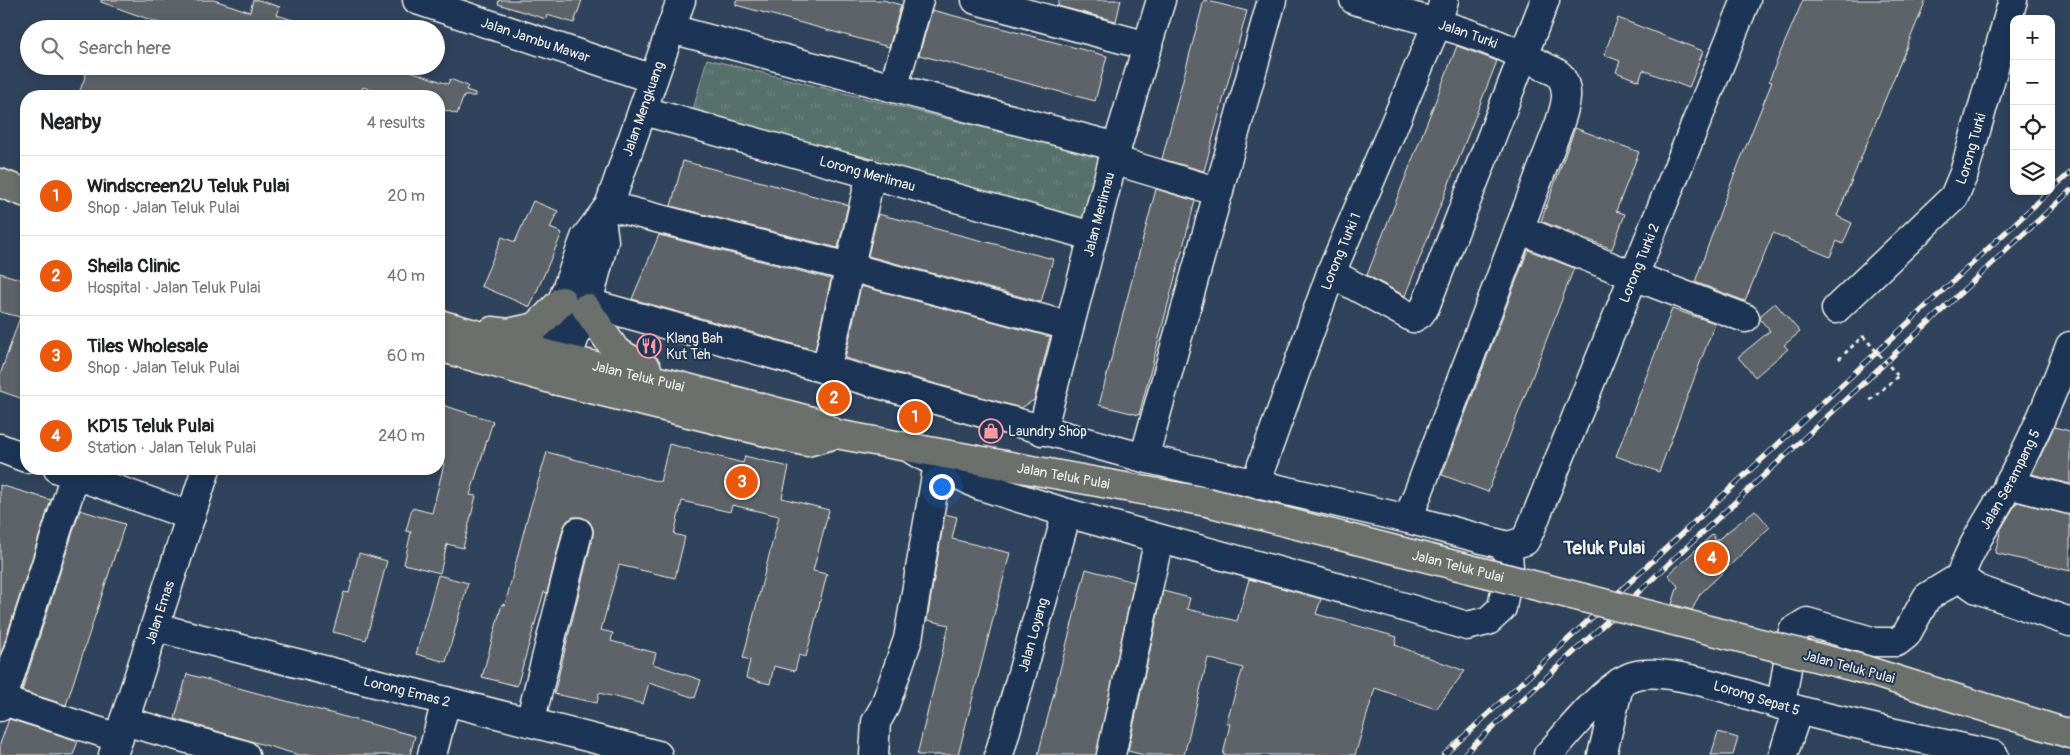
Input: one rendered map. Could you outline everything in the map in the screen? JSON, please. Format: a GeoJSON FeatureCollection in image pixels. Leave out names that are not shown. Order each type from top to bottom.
{"type":"FeatureCollection","features":[{"type":"Feature","properties":{"kind":"main road"},"geometry":{"type":"LineString","coordinates":[[0,183],[20,191]]}},
{"type":"Feature","properties":{"kind":"main road"},"geometry":{"type":"LineString","coordinates":[[445,325],[508,333],[536,327],[579,304],[616,351],[676,385]]}},
{"type":"Feature","properties":{"kind":"main road","name":"Jalan Teluk Pulai"},"geometry":{"type":"LineString","coordinates":[[445,326],[552,367],[807,442],[836,434]]}},
{"type":"Feature","properties":{"kind":"main road","name":"Jalan Teluk Pulai"},"geometry":{"type":"LineString","coordinates":[[445,348],[552,367],[676,385],[812,421],[836,434],[1208,502],[1862,670],[2070,734]]}},
{"type":"Feature","properties":{"kind":"street","name":"Jalan Jambu Mawar"},"geometry":{"type":"LineString","coordinates":[[417,0],[654,79]]}},
{"type":"Feature","properties":{"kind":"street","name":"Jalan Mengkuang"},"geometry":{"type":"LineString","coordinates":[[552,367],[579,304],[585,238],[605,212],[644,110],[681,0]]}},
{"type":"Feature","properties":{"kind":"street"},"geometry":{"type":"LineString","coordinates":[[893,88],[919,0]]}},
{"type":"Feature","properties":{"kind":"street"},"geometry":{"type":"LineString","coordinates":[[976,0],[1148,46]]}},
{"type":"Feature","properties":{"kind":"street","name":"Jalan Merlimau"},"geometry":{"type":"LineString","coordinates":[[1042,431],[1092,236],[1161,0]]}},
{"type":"Feature","properties":{"kind":"street"},"geometry":{"type":"LineString","coordinates":[[1144,458],[1272,0]]}},
{"type":"Feature","properties":{"kind":"street","name":"Jalan Turki"},"geometry":{"type":"LineString","coordinates":[[1354,0],[1440,12],[1560,75],[1566,85],[1566,104],[1408,520]]}},
{"type":"Feature","properties":{"kind":"street"},"geometry":{"type":"LineString","coordinates":[[1331,273],[1413,318],[1420,314],[1425,307],[1545,0]]}},
{"type":"Feature","properties":{"kind":"street","name":"Lorong Turki 2"},"geometry":{"type":"LineString","coordinates":[[1508,546],[1524,541],[1532,526],[1746,0]]}},
{"type":"Feature","properties":{"kind":"street","name":"Lorong Turki"},"geometry":{"type":"LineString","coordinates":[[1836,309],[1954,197],[1964,173],[2013,0]]}},
{"type":"Feature","properties":{"kind":"street","name":"Lorong Turki 1"},"geometry":{"type":"LineString","coordinates":[[1255,484],[1331,273],[1440,12]]}},
{"type":"Feature","properties":{"kind":"street"},"geometry":{"type":"LineString","coordinates":[[671,30],[893,88],[1115,153],[1219,192]]}},
{"type":"Feature","properties":{"kind":"street","name":"Lorong Merlimau"},"geometry":{"type":"LineString","coordinates":[[644,110],[1092,236]]}},
{"type":"Feature","properties":{"kind":"street"},"geometry":{"type":"LineString","coordinates":[[826,370],[871,174]]}},
{"type":"Feature","properties":{"kind":"street"},"geometry":{"type":"LineString","coordinates":[[605,212],[849,267],[1069,326]]}},
{"type":"Feature","properties":{"kind":"street"},"geometry":{"type":"LineString","coordinates":[[1519,229],[1634,276],[1745,318]]}},
{"type":"Feature","properties":{"kind":"street"},"geometry":{"type":"LineString","coordinates":[[579,304],[1144,458],[1408,520],[1508,546],[1509,567],[1502,608],[1488,621],[1467,626],[1354,592],[1067,513],[978,485],[904,446]]}},
{"type":"Feature","properties":{"kind":"street","name":"Jalan Serampang 5"},"geometry":{"type":"LineString","coordinates":[[1960,577],[1966,559],[2064,382],[2070,346]]}},
{"type":"Feature","properties":{"kind":"street"},"geometry":{"type":"LineString","coordinates":[[0,448],[20,456]]}},
{"type":"Feature","properties":{"kind":"street"},"geometry":{"type":"LineString","coordinates":[[874,755],[876,722],[884,708],[908,639],[938,464]]}},
{"type":"Feature","properties":{"kind":"street"},"geometry":{"type":"LineString","coordinates":[[66,475],[1,702],[119,738],[245,755]]}},
{"type":"Feature","properties":{"kind":"street"},"geometry":{"type":"LineString","coordinates":[[75,475],[191,516]]}},
{"type":"Feature","properties":{"kind":"street","name":"Jalan Emas"},"geometry":{"type":"LineString","coordinates":[[119,738],[204,475]]}},
{"type":"Feature","properties":{"kind":"street"},"geometry":{"type":"LineString","coordinates":[[2008,484],[2070,500]]}},
{"type":"Feature","properties":{"kind":"street","name":"Jalan Loyang"},"geometry":{"type":"LineString","coordinates":[[999,755],[1067,513]]}},
{"type":"Feature","properties":{"kind":"street"},"geometry":{"type":"LineString","coordinates":[[530,722],[578,532]]}},
{"type":"Feature","properties":{"kind":"street"},"geometry":{"type":"LineString","coordinates":[[1111,755],[1159,539]]}},
{"type":"Feature","properties":{"kind":"street"},"geometry":{"type":"LineString","coordinates":[[1783,755],[1789,707],[1793,631],[1807,622],[1875,642],[1897,642],[1906,635],[1927,597],[1960,577],[1976,590],[2070,622]]}},
{"type":"Feature","properties":{"kind":"street","name":"Lorong Emas 2"},"geometry":{"type":"LineString","coordinates":[[155,627],[530,722],[586,746],[658,755]]}},
{"type":"Feature","properties":{"kind":"street","name":"Lorong Sepat 5"},"geometry":{"type":"LineString","coordinates":[[1548,755],[1598,700],[1620,682],[1635,675],[1671,674],[1789,707],[1994,755]]}},
{"type":"Feature","properties":{"kind":"street"},"geometry":{"type":"LineString","coordinates":[[1602,755],[1620,682]]}},
{"type":"Feature","properties":{"kind":"street"},"geometry":{"type":"LineString","coordinates":[[432,755],[446,701]]}},
{"type":"Feature","properties":{"kind":"path"},"geometry":{"type":"LineString","coordinates":[[1839,360],[1864,336],[1898,376],[1870,400]]}},
{"type":"Feature","properties":{"kind":"green space"},"geometry":{"type":"Polygon","coordinates":[[[707,59],[1113,160],[1098,231],[690,121],[707,59]]]}},
{"type":"Feature","properties":{"kind":"building"},"geometry":{"type":"Polygon","coordinates":[[[101,0],[214,0],[250,12],[253,0],[258,0],[280,7],[277,15],[292,20],[151,20],[101,2],[101,0]]]}},
{"type":"Feature","properties":{"kind":"building"},"geometry":{"type":"Polygon","coordinates":[[[499,0],[582,0],[574,23],[547,15],[546,19],[498,4],[499,0]]]}},
{"type":"Feature","properties":{"kind":"building"},"geometry":{"type":"Polygon","coordinates":[[[736,0],[883,0],[901,5],[889,47],[736,5],[736,0]]]}},
{"type":"Feature","properties":{"kind":"building"},"geometry":{"type":"Polygon","coordinates":[[[1059,0],[1121,0],[1116,21],[1058,6],[1059,0]]]}},
{"type":"Feature","properties":{"kind":"building"},"geometry":{"type":"Polygon","coordinates":[[[1204,0],[1247,11],[1204,171],[1162,159],[1204,0]]]}},
{"type":"Feature","properties":{"kind":"building"},"geometry":{"type":"Polygon","coordinates":[[[1803,0],[1926,0],[1837,216],[1852,223],[1843,244],[1837,241],[1830,257],[1773,233],[1745,301],[1695,282],[1727,193],[1772,82],[1769,81],[1803,0]]]}},
{"type":"Feature","properties":{"kind":"building"},"geometry":{"type":"Polygon","coordinates":[[[932,10],[1107,56],[1095,101],[919,55],[932,10]]]}},
{"type":"Feature","properties":{"kind":"building"},"geometry":{"type":"Polygon","coordinates":[[[1618,18],[1703,51],[1689,88],[1643,70],[1639,81],[1616,72],[1620,61],[1604,55],[1618,18]]]}},
{"type":"Feature","properties":{"kind":"building"},"geometry":{"type":"Polygon","coordinates":[[[1457,46],[1497,61],[1405,296],[1367,275],[1457,46]]]}},
{"type":"Feature","properties":{"kind":"building"},"geometry":{"type":"Polygon","coordinates":[[[86,75],[422,75],[448,84],[450,79],[468,86],[466,90],[475,93],[475,96],[464,96],[457,114],[445,110],[445,90],[372,90],[363,87],[362,90],[80,90],[86,75]]]}},
{"type":"Feature","properties":{"kind":"building"},"geometry":{"type":"Polygon","coordinates":[[[1575,128],[1639,152],[1616,211],[1625,214],[1612,249],[1541,221],[1575,128]]]}},
{"type":"Feature","properties":{"kind":"building"},"geometry":{"type":"Polygon","coordinates":[[[683,161],[848,205],[838,248],[671,206],[683,161]]]}},
{"type":"Feature","properties":{"kind":"building"},"geometry":{"type":"Polygon","coordinates":[[[1156,189],[1195,201],[1139,415],[1099,405],[1156,189]]]}},
{"type":"Feature","properties":{"kind":"building"},"geometry":{"type":"Polygon","coordinates":[[[533,201],[558,211],[550,228],[562,233],[530,307],[481,286],[502,237],[515,242],[533,201]]]}},
{"type":"Feature","properties":{"kind":"building"},"geometry":{"type":"Polygon","coordinates":[[[878,214],[1053,259],[1041,302],[868,256],[878,214]]]}},
{"type":"Feature","properties":{"kind":"building"},"geometry":{"type":"Polygon","coordinates":[[[659,235],[831,279],[815,350],[632,299],[659,235]]]}},
{"type":"Feature","properties":{"kind":"building"},"geometry":{"type":"Polygon","coordinates":[[[1528,250],[1574,268],[1488,492],[1442,475],[1528,250]]]}},
{"type":"Feature","properties":{"kind":"building"},"geometry":{"type":"Polygon","coordinates":[[[0,273],[20,279],[20,317],[0,312],[0,273]]]}},
{"type":"Feature","properties":{"kind":"building"},"geometry":{"type":"Polygon","coordinates":[[[861,286],[1050,337],[1034,400],[1021,408],[845,358],[861,286]]]}},
{"type":"Feature","properties":{"kind":"building"},"geometry":{"type":"Polygon","coordinates":[[[1775,303],[1800,332],[1784,345],[1788,349],[1755,377],[1738,357],[1770,331],[1760,319],[1760,316],[1775,303]]]}},
{"type":"Feature","properties":{"kind":"building"},"geometry":{"type":"Polygon","coordinates":[[[1672,309],[1715,323],[1659,472],[1616,456],[1672,309]]]}},
{"type":"Feature","properties":{"kind":"building"},"geometry":{"type":"Polygon","coordinates":[[[20,317],[20,398],[0,391],[0,375],[20,317]]]}},
{"type":"Feature","properties":{"kind":"building"},"geometry":{"type":"Polygon","coordinates":[[[445,406],[493,421],[470,495],[476,496],[463,548],[447,544],[440,573],[404,564],[411,532],[406,531],[412,508],[432,513],[441,475],[445,475],[445,406]]]}},
{"type":"Feature","properties":{"kind":"building"},"geometry":{"type":"Polygon","coordinates":[[[2054,427],[2070,431],[2070,484],[2032,474],[2054,427]]]}},
{"type":"Feature","properties":{"kind":"building"},"geometry":{"type":"Polygon","coordinates":[[[669,444],[743,463],[745,456],[789,467],[782,498],[829,510],[813,571],[827,574],[806,657],[799,655],[795,671],[774,666],[770,684],[746,678],[750,660],[743,658],[779,516],[732,505],[730,512],[682,501],[674,534],[685,537],[675,578],[619,565],[601,630],[613,633],[611,641],[656,653],[653,664],[701,680],[695,698],[649,683],[643,704],[599,693],[597,703],[554,694],[593,536],[593,528],[589,521],[581,517],[573,517],[567,521],[563,528],[547,593],[544,592],[517,686],[482,677],[502,604],[505,605],[527,519],[547,452],[660,482],[669,444]]]}},
{"type":"Feature","properties":{"kind":"building"},"geometry":{"type":"Polygon","coordinates":[[[0,485],[51,500],[0,656],[0,485]]]}},
{"type":"Feature","properties":{"kind":"building"},"geometry":{"type":"Polygon","coordinates":[[[2017,502],[2070,515],[2070,571],[1995,553],[2001,529],[2017,502]]]}},
{"type":"Feature","properties":{"kind":"building"},"geometry":{"type":"Polygon","coordinates":[[[80,510],[125,524],[66,705],[22,691],[80,510]]]}},
{"type":"Feature","properties":{"kind":"building"},"geometry":{"type":"Polygon","coordinates":[[[1755,510],[1770,527],[1700,594],[1692,610],[1672,604],[1678,586],[1668,575],[1713,534],[1716,541],[1755,510]]]}},
{"type":"Feature","properties":{"kind":"building"},"geometry":{"type":"Polygon","coordinates":[[[945,514],[957,517],[952,539],[1010,553],[958,755],[917,755],[949,625],[927,620],[945,514]]]}},
{"type":"Feature","properties":{"kind":"building"},"geometry":{"type":"Polygon","coordinates":[[[359,553],[387,561],[366,640],[333,632],[344,592],[349,593],[359,553]]]}},
{"type":"Feature","properties":{"kind":"building"},"geometry":{"type":"Polygon","coordinates":[[[1086,569],[1134,582],[1096,755],[1038,755],[1086,569]]]}},
{"type":"Feature","properties":{"kind":"building"},"geometry":{"type":"Polygon","coordinates":[[[438,575],[468,583],[446,662],[416,654],[438,575]]]}},
{"type":"Feature","properties":{"kind":"building"},"geometry":{"type":"Polygon","coordinates":[[[1249,579],[1321,599],[1316,614],[1397,637],[1395,645],[1465,671],[1436,709],[1375,688],[1355,755],[1223,755],[1230,724],[1226,723],[1243,668],[1208,658],[1184,755],[1144,755],[1128,751],[1163,591],[1190,598],[1187,609],[1237,621],[1249,579]]]}},
{"type":"Feature","properties":{"kind":"building"},"geometry":{"type":"Polygon","coordinates":[[[187,674],[415,736],[410,755],[299,755],[175,719],[187,674]]]}},
{"type":"Feature","properties":{"kind":"building"},"geometry":{"type":"Polygon","coordinates":[[[9,719],[78,741],[73,755],[0,755],[0,744],[9,719]]]}},
{"type":"Feature","properties":{"kind":"building"},"geometry":{"type":"Polygon","coordinates":[[[1718,732],[1738,738],[1733,755],[1711,755],[1718,732]]]}},
{"type":"Feature","properties":{"kind":"railway"},"geometry":{"type":"LineString","coordinates":[[2055,186],[2070,173]]}},
{"type":"Feature","properties":{"kind":"railway"},"geometry":{"type":"LineString","coordinates":[[1463,755],[2070,191]]}},
{"type":"Feature","properties":{"kind":"railway"},"geometry":{"type":"LineString","coordinates":[[1444,755],[2046,195]]}},
{"type":"Feature","properties":{"kind":"place","name":"Klang Bah Kut Teh"},"geometry":{"type":"Point","coordinates":[649,346]}},
{"type":"Feature","properties":{"kind":"place","name":"Sheila Clinic"},"geometry":{"type":"Point","coordinates":[834,398]}},
{"type":"Feature","properties":{"kind":"place","name":"Windscreen2U Teluk Pulai"},"geometry":{"type":"Point","coordinates":[915,417]}},
{"type":"Feature","properties":{"kind":"place","name":"Laundry Shop"},"geometry":{"type":"Point","coordinates":[991,431]}},
{"type":"Feature","properties":{"kind":"place","name":"Tiles Wholesale"},"geometry":{"type":"Point","coordinates":[742,482]}},
{"type":"Feature","properties":{"kind":"place","name":"KD15 Teluk Pulai"},"geometry":{"type":"Point","coordinates":[1712,558]}},
{"type":"Feature","properties":{"kind":"district","name":"Teluk Pulai"},"geometry":{"type":"Point","coordinates":[1604,548]}}]}
